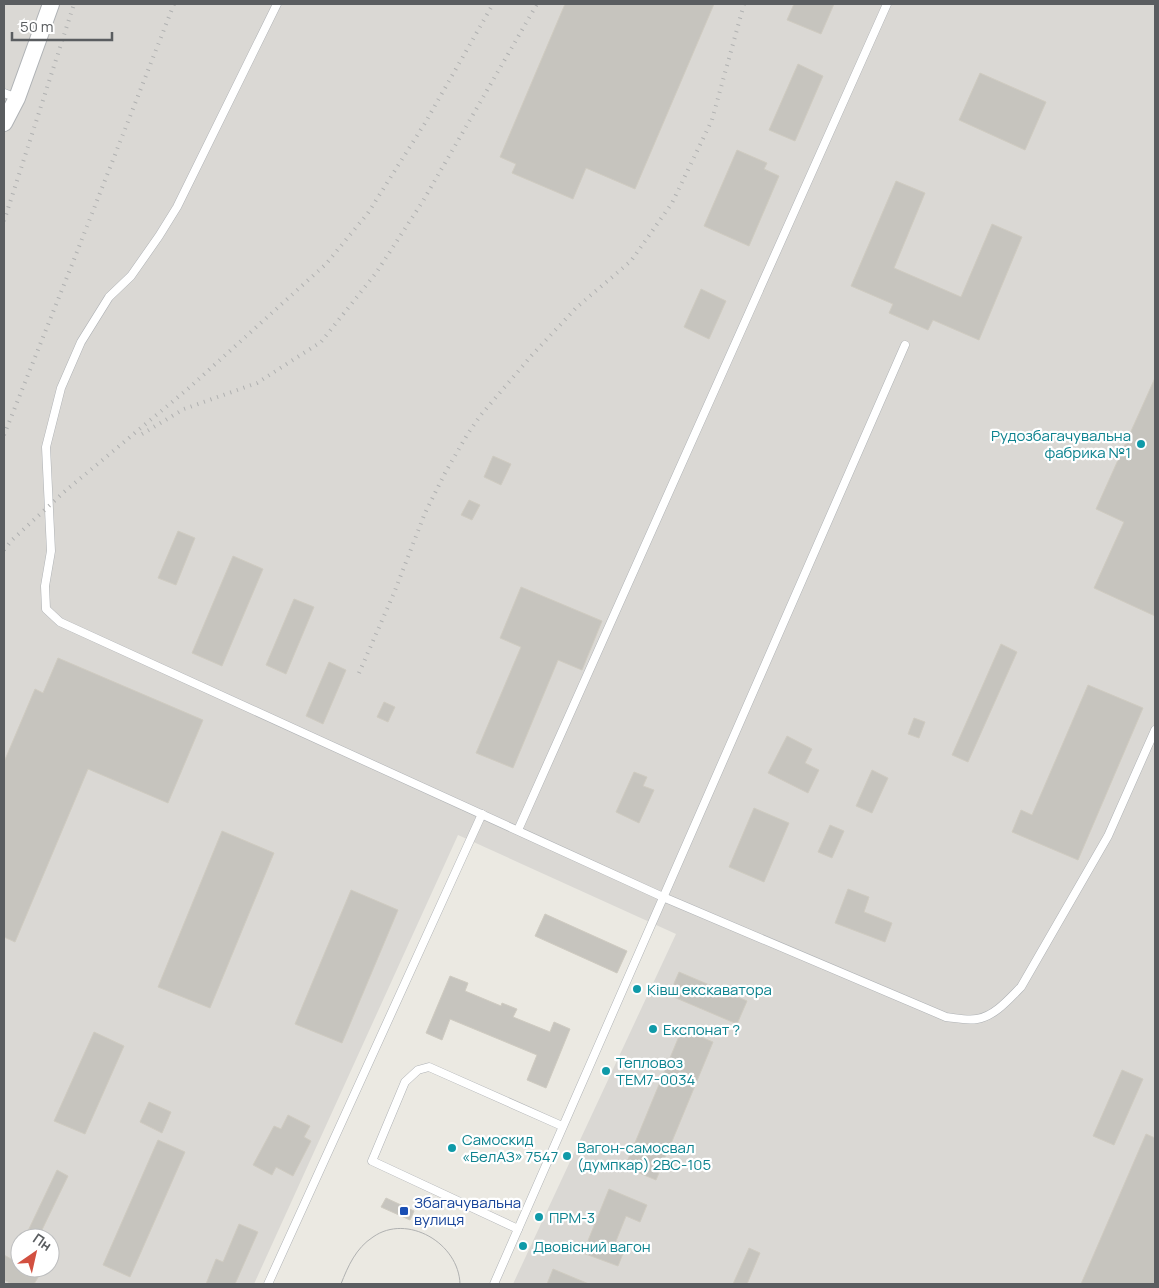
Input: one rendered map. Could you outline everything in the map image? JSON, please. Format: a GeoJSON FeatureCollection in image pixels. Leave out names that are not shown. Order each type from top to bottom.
{"type":"FeatureCollection","features":[{"type":"Feature","properties":{"kind":"street"},"geometry":{"type":"LineString","coordinates":[[4,123],[11,96],[51,4]]}},
{"type":"Feature","properties":{"kind":"lane"},"geometry":{"type":"LineString","coordinates":[[277,4],[177,207],[131,276],[109,298],[100,312],[81,342],[62,388],[46,447],[51,551],[45,586],[46,609],[60,622],[663,897],[946,1017],[978,1019],[1003,1005],[1021,987],[1108,836],[1155,730]]}},
{"type":"Feature","properties":{"kind":"lane"},"geometry":{"type":"LineString","coordinates":[[518,830],[887,4]]}},
{"type":"Feature","properties":{"kind":"lane"},"geometry":{"type":"LineString","coordinates":[[494,1284],[905,345]]}},
{"type":"Feature","properties":{"kind":"lane"},"geometry":{"type":"LineString","coordinates":[[268,1284],[482,814]]}},
{"type":"Feature","properties":{"kind":"lane"},"geometry":{"type":"LineString","coordinates":[[518,1229],[372,1161],[405,1082],[418,1070],[429,1067],[562,1126]]}},
{"type":"Feature","properties":{"kind":"shaded area"},"geometry":{"type":"Polygon","coordinates":[[[4,4],[1155,4],[1155,1284],[513,1284],[676,934],[458,835],[254,1284],[4,1284],[4,4]]]}},
{"type":"Feature","properties":{"kind":"building"},"geometry":{"type":"Polygon","coordinates":[[[565,4],[714,4],[635,189],[586,168],[573,199],[512,173],[516,164],[500,157],[565,4]]]}},
{"type":"Feature","properties":{"kind":"building"},"geometry":{"type":"Polygon","coordinates":[[[794,4],[834,4],[821,34],[787,20],[794,4]]]}},
{"type":"Feature","properties":{"kind":"building"},"geometry":{"type":"Polygon","coordinates":[[[798,64],[823,76],[795,141],[769,130],[798,64]]]}},
{"type":"Feature","properties":{"kind":"building"},"geometry":{"type":"Polygon","coordinates":[[[980,73],[1046,102],[1025,150],[959,120],[980,73]]]}},
{"type":"Feature","properties":{"kind":"building"},"geometry":{"type":"Polygon","coordinates":[[[737,150],[767,163],[764,169],[779,176],[749,246],[704,226],[737,150]]]}},
{"type":"Feature","properties":{"kind":"building"},"geometry":{"type":"Polygon","coordinates":[[[896,181],[925,193],[894,268],[961,297],[992,224],[1022,237],[979,340],[933,320],[928,330],[889,313],[893,304],[851,286],[896,181]]]}},
{"type":"Feature","properties":{"kind":"building"},"geometry":{"type":"Polygon","coordinates":[[[701,289],[726,301],[709,339],[684,327],[701,289]]]}},
{"type":"Feature","properties":{"kind":"building","name":"Рудозбагачувальна фабрика №1"},"geometry":{"type":"Polygon","coordinates":[[[1155,378],[1155,616],[1094,588],[1124,522],[1096,509],[1155,378]]]}},
{"type":"Feature","properties":{"kind":"building"},"geometry":{"type":"Polygon","coordinates":[[[493,456],[511,464],[501,485],[484,477],[493,456]]]}},
{"type":"Feature","properties":{"kind":"building"},"geometry":{"type":"Polygon","coordinates":[[[469,500],[480,505],[472,520],[461,515],[469,500]]]}},
{"type":"Feature","properties":{"kind":"building"},"geometry":{"type":"Polygon","coordinates":[[[178,531],[195,538],[176,585],[158,578],[178,531]]]}},
{"type":"Feature","properties":{"kind":"building"},"geometry":{"type":"Polygon","coordinates":[[[233,556],[263,569],[222,666],[192,653],[233,556]]]}},
{"type":"Feature","properties":{"kind":"building"},"geometry":{"type":"Polygon","coordinates":[[[521,587],[602,621],[582,670],[558,660],[513,768],[476,753],[521,647],[500,638],[521,587]]]}},
{"type":"Feature","properties":{"kind":"building"},"geometry":{"type":"Polygon","coordinates":[[[294,599],[314,607],[286,674],[266,665],[294,599]]]}},
{"type":"Feature","properties":{"kind":"building"},"geometry":{"type":"Polygon","coordinates":[[[1001,644],[1017,652],[968,762],[952,755],[1001,644]]]}},
{"type":"Feature","properties":{"kind":"building"},"geometry":{"type":"Polygon","coordinates":[[[58,658],[203,720],[168,803],[88,769],[15,942],[4,937],[4,762],[35,689],[43,693],[58,658]]]}},
{"type":"Feature","properties":{"kind":"building"},"geometry":{"type":"Polygon","coordinates":[[[329,662],[346,670],[323,724],[306,716],[329,662]]]}},
{"type":"Feature","properties":{"kind":"building"},"geometry":{"type":"Polygon","coordinates":[[[1088,685],[1143,708],[1078,860],[1012,832],[1021,810],[1032,815],[1088,685]]]}},
{"type":"Feature","properties":{"kind":"building"},"geometry":{"type":"Polygon","coordinates":[[[384,702],[395,707],[388,722],[377,717],[384,702]]]}},
{"type":"Feature","properties":{"kind":"building"},"geometry":{"type":"Polygon","coordinates":[[[914,718],[925,722],[919,738],[908,734],[914,718]]]}},
{"type":"Feature","properties":{"kind":"building"},"geometry":{"type":"Polygon","coordinates":[[[787,736],[812,749],[805,763],[819,770],[808,793],[768,773],[787,736]]]}},
{"type":"Feature","properties":{"kind":"building"},"geometry":{"type":"Polygon","coordinates":[[[872,770],[888,778],[872,813],[856,806],[872,770]]]}},
{"type":"Feature","properties":{"kind":"building"},"geometry":{"type":"Polygon","coordinates":[[[634,772],[647,777],[643,786],[654,790],[639,823],[616,812],[634,772]]]}},
{"type":"Feature","properties":{"kind":"building"},"geometry":{"type":"Polygon","coordinates":[[[754,808],[789,823],[764,882],[729,867],[754,808]]]}},
{"type":"Feature","properties":{"kind":"building"},"geometry":{"type":"Polygon","coordinates":[[[830,825],[844,831],[832,858],[818,852],[830,825]]]}},
{"type":"Feature","properties":{"kind":"building"},"geometry":{"type":"Polygon","coordinates":[[[222,831],[274,853],[210,1008],[158,987],[222,831]]]}},
{"type":"Feature","properties":{"kind":"building"},"geometry":{"type":"Polygon","coordinates":[[[848,889],[869,897],[864,912],[892,923],[885,942],[835,923],[848,889]]]}},
{"type":"Feature","properties":{"kind":"building"},"geometry":{"type":"Polygon","coordinates":[[[351,890],[398,910],[342,1043],[295,1024],[351,890]]]}},
{"type":"Feature","properties":{"kind":"building"},"geometry":{"type":"Polygon","coordinates":[[[545,914],[627,951],[617,973],[535,936],[545,914]]]}},
{"type":"Feature","properties":{"kind":"building"},"geometry":{"type":"Polygon","coordinates":[[[679,972],[747,1001],[737,1024],[669,995],[679,972]]]}},
{"type":"Feature","properties":{"kind":"building"},"geometry":{"type":"Polygon","coordinates":[[[450,976],[468,983],[465,991],[501,1006],[502,1003],[517,1009],[513,1017],[550,1032],[554,1022],[570,1029],[546,1088],[527,1080],[537,1055],[450,1019],[442,1040],[426,1033],[450,976]]]}},
{"type":"Feature","properties":{"kind":"building"},"geometry":{"type":"Polygon","coordinates":[[[682,1029],[713,1042],[656,1180],[625,1167],[682,1029]]]}},
{"type":"Feature","properties":{"kind":"building"},"geometry":{"type":"Polygon","coordinates":[[[94,1032],[124,1046],[85,1134],[54,1121],[94,1032]]]}},
{"type":"Feature","properties":{"kind":"building"},"geometry":{"type":"Polygon","coordinates":[[[1122,1070],[1143,1079],[1114,1145],[1093,1136],[1122,1070]]]}},
{"type":"Feature","properties":{"kind":"building"},"geometry":{"type":"Polygon","coordinates":[[[149,1102],[171,1112],[162,1133],[140,1122],[149,1102]]]}},
{"type":"Feature","properties":{"kind":"building"},"geometry":{"type":"Polygon","coordinates":[[[288,1115],[310,1126],[304,1137],[311,1141],[293,1176],[276,1167],[272,1175],[253,1165],[274,1126],[281,1129],[288,1115]]]}},
{"type":"Feature","properties":{"kind":"building"},"geometry":{"type":"Polygon","coordinates":[[[1146,1134],[1155,1138],[1155,1284],[1081,1284],[1146,1134]]]}},
{"type":"Feature","properties":{"kind":"building"},"geometry":{"type":"Polygon","coordinates":[[[158,1140],[185,1152],[130,1277],[103,1265],[158,1140]]]}},
{"type":"Feature","properties":{"kind":"building"},"geometry":{"type":"Polygon","coordinates":[[[57,1170],[68,1176],[43,1228],[29,1228],[57,1170]]]}},
{"type":"Feature","properties":{"kind":"building"},"geometry":{"type":"Polygon","coordinates":[[[609,1189],[647,1205],[640,1222],[626,1216],[614,1246],[624,1251],[618,1266],[583,1253],[609,1189]]]}},
{"type":"Feature","properties":{"kind":"building"},"geometry":{"type":"Polygon","coordinates":[[[386,1198],[414,1211],[410,1220],[381,1207],[386,1198]]]}},
{"type":"Feature","properties":{"kind":"building"},"geometry":{"type":"Polygon","coordinates":[[[239,1224],[258,1232],[235,1284],[206,1284],[216,1259],[223,1262],[239,1224]]]}},
{"type":"Feature","properties":{"kind":"building"},"geometry":{"type":"Polygon","coordinates":[[[749,1248],[760,1253],[747,1284],[733,1284],[749,1248]]]}},
{"type":"Feature","properties":{"kind":"building"},"geometry":{"type":"Polygon","coordinates":[[[4,1255],[10,1258],[10,1278],[38,1278],[34,1284],[12,1284],[4,1280],[4,1255]]]}},
{"type":"Feature","properties":{"kind":"building"},"geometry":{"type":"Polygon","coordinates":[[[553,1269],[589,1284],[547,1284],[553,1269]]]}},
{"type":"Feature","properties":{"kind":"tram line"},"geometry":{"type":"LineString","coordinates":[[341,1284],[353,1258],[367,1241],[386,1230],[401,1228],[429,1236],[441,1245],[451,1256],[457,1269],[460,1284]]}},
{"type":"Feature","properties":{"kind":"railway"},"geometry":{"type":"LineString","coordinates":[[4,221],[74,4]]}},
{"type":"Feature","properties":{"kind":"railway"},"geometry":{"type":"LineString","coordinates":[[4,435],[174,4]]}},
{"type":"Feature","properties":{"kind":"railway"},"geometry":{"type":"LineString","coordinates":[[4,550],[12,540],[64,492],[190,387],[326,264],[368,213],[425,123],[493,4]]}},
{"type":"Feature","properties":{"kind":"railway"},"geometry":{"type":"LineString","coordinates":[[142,434],[184,409],[257,383],[321,342],[376,273],[423,201],[537,4]]}},
{"type":"Feature","properties":{"kind":"railway"},"geometry":{"type":"LineString","coordinates":[[359,673],[394,593],[425,513],[467,435],[480,416],[532,355],[577,307],[631,261],[672,203],[712,120],[744,4]]}},
{"type":"Feature","properties":{"kind":"place","name":"Рудозбагачувальна фабрика №1"},"geometry":{"type":"Point","coordinates":[1141,444]}},
{"type":"Feature","properties":{"kind":"place","name":"Ківш екскаватора"},"geometry":{"type":"Point","coordinates":[637,989]}},
{"type":"Feature","properties":{"kind":"place","name":"Експонат ?"},"geometry":{"type":"Point","coordinates":[653,1029]}},
{"type":"Feature","properties":{"kind":"place","name":"Тепловоз ТЕМ7-0034"},"geometry":{"type":"Point","coordinates":[606,1071]}},
{"type":"Feature","properties":{"kind":"place","name":"Самоскид «БелАЗ» 7547"},"geometry":{"type":"Point","coordinates":[452,1148]}},
{"type":"Feature","properties":{"kind":"place","name":"Вагон-самосвал (думпкар) 2ВС-105"},"geometry":{"type":"Point","coordinates":[567,1156]}},
{"type":"Feature","properties":{"kind":"place","name":"Збагачувальна вулиця"},"geometry":{"type":"Point","coordinates":[404,1211]}},
{"type":"Feature","properties":{"kind":"place","name":"ПРМ-3"},"geometry":{"type":"Point","coordinates":[539,1217]}},
{"type":"Feature","properties":{"kind":"place","name":"Двовісний вагон"},"geometry":{"type":"Point","coordinates":[523,1246]}}]}
